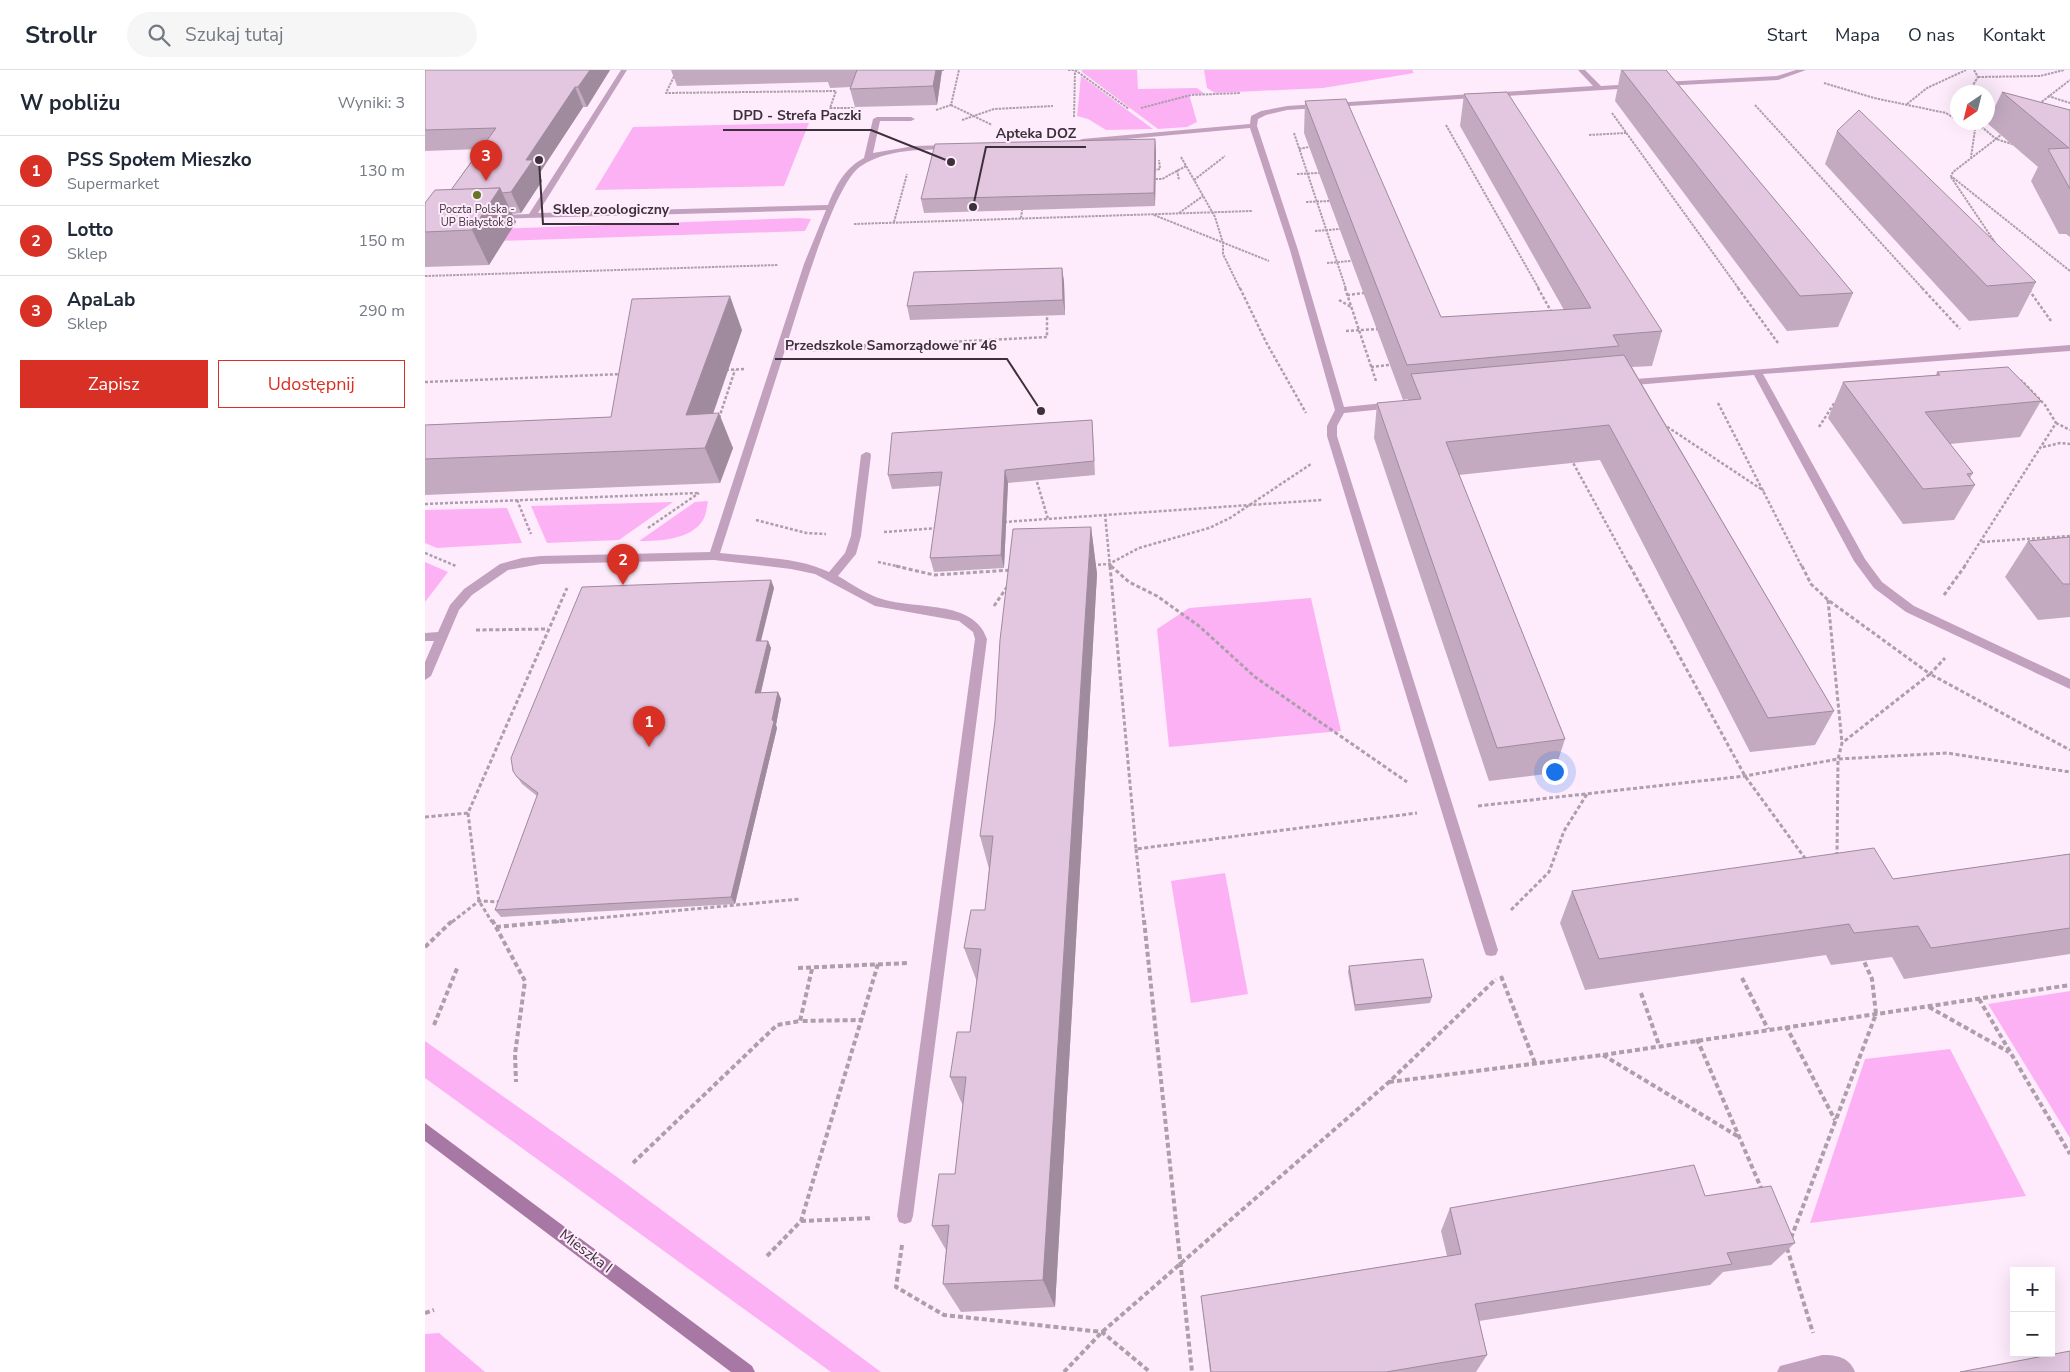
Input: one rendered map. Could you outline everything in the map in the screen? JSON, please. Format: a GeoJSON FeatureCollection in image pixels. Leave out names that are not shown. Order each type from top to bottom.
{"type":"FeatureCollection","features":[{"type":"Feature","properties":{"kind":"street","name":"Mieszka I"},"geometry":{"type":"LineString","coordinates":[[425,1131],[747,1372]]}},
{"type":"Feature","properties":{"kind":"lane"},"geometry":{"type":"LineString","coordinates":[[532,216],[624,70]]}},
{"type":"Feature","properties":{"kind":"lane"},"geometry":{"type":"LineString","coordinates":[[1581,70],[1596,88]]}},
{"type":"Feature","properties":{"kind":"lane"},"geometry":{"type":"LineString","coordinates":[[1656,84],[1778,78],[1803,70]]}},
{"type":"Feature","properties":{"kind":"lane"},"geometry":{"type":"LineString","coordinates":[[1491,950],[1332,436],[1332,426],[1340,410],[1298,265],[1253,126],[1255,118],[1263,113],[1287,108],[1432,97],[1646,85]]}},
{"type":"Feature","properties":{"kind":"lane"},"geometry":{"type":"LineString","coordinates":[[868,158],[877,119],[911,119]]}},
{"type":"Feature","properties":{"kind":"lane"},"geometry":{"type":"LineString","coordinates":[[1072,142],[1253,126]]}},
{"type":"Feature","properties":{"kind":"lane"},"geometry":{"type":"LineString","coordinates":[[714,556],[737,492],[808,264],[824,225],[829,207],[848,173],[868,158],[914,148],[963,146]]}},
{"type":"Feature","properties":{"kind":"lane"},"geometry":{"type":"LineString","coordinates":[[483,218],[829,207]]}},
{"type":"Feature","properties":{"kind":"lane"},"geometry":{"type":"LineString","coordinates":[[783,347],[824,349],[902,344]]}},
{"type":"Feature","properties":{"kind":"lane"},"geometry":{"type":"LineString","coordinates":[[1610,384],[2070,348]]}},
{"type":"Feature","properties":{"kind":"lane"},"geometry":{"type":"LineString","coordinates":[[1757,372],[1867,572],[1878,585],[1893,597],[1929,618],[2070,684]]}},
{"type":"Feature","properties":{"kind":"lane"},"geometry":{"type":"LineString","coordinates":[[1340,410],[1403,404]]}},
{"type":"Feature","properties":{"kind":"lane"},"geometry":{"type":"LineString","coordinates":[[831,577],[850,554],[856,536],[866,455]]}},
{"type":"Feature","properties":{"kind":"lane"},"geometry":{"type":"LineString","coordinates":[[425,676],[454,608],[468,592],[484,579],[504,567],[522,562],[541,560],[714,556],[791,565],[818,571],[879,603],[962,617],[978,630],[981,639],[905,1216]]}},
{"type":"Feature","properties":{"kind":"lane"},"geometry":{"type":"LineString","coordinates":[[425,637],[443,633]]}},
{"type":"Feature","properties":{"kind":"lane"},"geometry":{"type":"LineString","coordinates":[[1786,1372],[1822,1364],[1837,1364],[1846,1372]]}},
{"type":"Feature","properties":{"kind":"path"},"geometry":{"type":"LineString","coordinates":[[677,70],[666,93],[836,91],[830,108],[859,108],[858,112],[877,114],[877,119]]}},
{"type":"Feature","properties":{"kind":"path"},"geometry":{"type":"LineString","coordinates":[[951,105],[959,70]]}},
{"type":"Feature","properties":{"kind":"path"},"geometry":{"type":"LineString","coordinates":[[1068,70],[1075,70],[1072,142]]}},
{"type":"Feature","properties":{"kind":"path"},"geometry":{"type":"LineString","coordinates":[[1907,104],[1927,88],[1966,70]]}},
{"type":"Feature","properties":{"kind":"path"},"geometry":{"type":"LineString","coordinates":[[1974,70],[1978,77]]}},
{"type":"Feature","properties":{"kind":"path"},"geometry":{"type":"LineString","coordinates":[[1978,77],[2040,76],[2064,70]]}},
{"type":"Feature","properties":{"kind":"path"},"geometry":{"type":"LineString","coordinates":[[1792,73],[1847,91],[1945,113],[1950,116]]}},
{"type":"Feature","properties":{"kind":"path"},"geometry":{"type":"LineString","coordinates":[[1973,85],[1978,77]]}},
{"type":"Feature","properties":{"kind":"path"},"geometry":{"type":"LineString","coordinates":[[1731,80],[1984,354],[2007,364],[2045,405],[2056,423],[2070,430]]}},
{"type":"Feature","properties":{"kind":"path"},"geometry":{"type":"LineString","coordinates":[[2033,108],[2070,80]]}},
{"type":"Feature","properties":{"kind":"path"},"geometry":{"type":"LineString","coordinates":[[1596,88],[1626,133],[1797,369]]}},
{"type":"Feature","properties":{"kind":"path"},"geometry":{"type":"LineString","coordinates":[[2048,96],[2070,103]]}},
{"type":"Feature","properties":{"kind":"path"},"geometry":{"type":"LineString","coordinates":[[1432,97],[1554,318]]}},
{"type":"Feature","properties":{"kind":"path"},"geometry":{"type":"LineString","coordinates":[[911,119],[951,105],[992,125]]}},
{"type":"Feature","properties":{"kind":"path"},"geometry":{"type":"LineString","coordinates":[[962,120],[971,114],[1003,107],[1053,106]]}},
{"type":"Feature","properties":{"kind":"path"},"geometry":{"type":"LineString","coordinates":[[1287,108],[1385,406]]}},
{"type":"Feature","properties":{"kind":"path"},"geometry":{"type":"LineString","coordinates":[[1971,157],[1975,130]]}},
{"type":"Feature","properties":{"kind":"path"},"geometry":{"type":"LineString","coordinates":[[1985,130],[1996,139],[2024,148]]}},
{"type":"Feature","properties":{"kind":"path"},"geometry":{"type":"LineString","coordinates":[[1589,135],[1626,133]]}},
{"type":"Feature","properties":{"kind":"path"},"geometry":{"type":"LineString","coordinates":[[1951,176],[1953,172],[1971,157],[2003,133]]}},
{"type":"Feature","properties":{"kind":"path"},"geometry":{"type":"LineString","coordinates":[[1194,180],[1240,144],[1256,136]]}},
{"type":"Feature","properties":{"kind":"path"},"geometry":{"type":"LineString","coordinates":[[1299,149],[1309,147]]}},
{"type":"Feature","properties":{"kind":"path"},"geometry":{"type":"LineString","coordinates":[[894,222],[914,148]]}},
{"type":"Feature","properties":{"kind":"path"},"geometry":{"type":"LineString","coordinates":[[1152,179],[1161,179],[1186,166]]}},
{"type":"Feature","properties":{"kind":"path"},"geometry":{"type":"LineString","coordinates":[[1177,170],[1179,180]]}},
{"type":"Feature","properties":{"kind":"path"},"geometry":{"type":"LineString","coordinates":[[1951,176],[1996,244]]}},
{"type":"Feature","properties":{"kind":"path"},"geometry":{"type":"LineString","coordinates":[[1951,176],[2070,271]]}},
{"type":"Feature","properties":{"kind":"path"},"geometry":{"type":"LineString","coordinates":[[1179,213],[1203,196]]}},
{"type":"Feature","properties":{"kind":"path"},"geometry":{"type":"LineString","coordinates":[[1021,218],[1022,210]]}},
{"type":"Feature","properties":{"kind":"path"},"geometry":{"type":"LineString","coordinates":[[824,225],[1212,211],[1281,211]]}},
{"type":"Feature","properties":{"kind":"path"},"geometry":{"type":"LineString","coordinates":[[1089,566],[1109,564],[1139,548],[1209,528],[1230,518],[1330,451],[1332,436],[1316,426],[1297,400],[1266,342],[1223,254],[1224,244],[1212,211]]}},
{"type":"Feature","properties":{"kind":"path"},"geometry":{"type":"LineString","coordinates":[[1153,214],[1264,260],[1298,265]]}},
{"type":"Feature","properties":{"kind":"path"},"geometry":{"type":"LineString","coordinates":[[425,276],[808,264]]}},
{"type":"Feature","properties":{"kind":"path"},"geometry":{"type":"LineString","coordinates":[[2024,283],[2051,322]]}},
{"type":"Feature","properties":{"kind":"path"},"geometry":{"type":"LineString","coordinates":[[1347,295],[1364,293]]}},
{"type":"Feature","properties":{"kind":"path"},"geometry":{"type":"LineString","coordinates":[[902,344],[1047,337],[1047,315]]}},
{"type":"Feature","properties":{"kind":"path"},"geometry":{"type":"LineString","coordinates":[[1371,367],[1389,366]]}},
{"type":"Feature","properties":{"kind":"path"},"geometry":{"type":"LineString","coordinates":[[725,370],[776,368]]}},
{"type":"Feature","properties":{"kind":"path"},"geometry":{"type":"LineString","coordinates":[[735,370],[715,430],[756,430]]}},
{"type":"Feature","properties":{"kind":"path"},"geometry":{"type":"LineString","coordinates":[[425,382],[631,374]]}},
{"type":"Feature","properties":{"kind":"path"},"geometry":{"type":"LineString","coordinates":[[1717,402],[1771,396]]}},
{"type":"Feature","properties":{"kind":"path"},"geometry":{"type":"LineString","coordinates":[[1799,449],[1815,433],[1837,400]]}},
{"type":"Feature","properties":{"kind":"path"},"geometry":{"type":"LineString","coordinates":[[1657,420],[1765,492]]}},
{"type":"Feature","properties":{"kind":"path"},"geometry":{"type":"LineString","coordinates":[[1929,618],[1982,542],[2056,423]]}},
{"type":"Feature","properties":{"kind":"path"},"geometry":{"type":"LineString","coordinates":[[2042,448],[2060,443],[2070,444]]}},
{"type":"Feature","properties":{"kind":"path"},"geometry":{"type":"LineString","coordinates":[[1568,454],[1745,776],[1808,862]]}},
{"type":"Feature","properties":{"kind":"path"},"geometry":{"type":"LineString","coordinates":[[1037,482],[1048,519]]}},
{"type":"Feature","properties":{"kind":"path"},"geometry":{"type":"LineString","coordinates":[[425,504],[737,492]]}},
{"type":"Feature","properties":{"kind":"path"},"geometry":{"type":"LineString","coordinates":[[603,559],[699,493]]}},
{"type":"Feature","properties":{"kind":"path"},"geometry":{"type":"LineString","coordinates":[[1000,522],[1350,498]]}},
{"type":"Feature","properties":{"kind":"path"},"geometry":{"type":"LineString","coordinates":[[517,500],[541,560]]}},
{"type":"Feature","properties":{"kind":"path"},"geometry":{"type":"LineString","coordinates":[[729,512],[806,533],[856,536],[876,532],[943,527]]}},
{"type":"Feature","properties":{"kind":"path"},"geometry":{"type":"LineString","coordinates":[[1105,514],[1136,849],[1191,1372]]}},
{"type":"Feature","properties":{"kind":"path"},"geometry":{"type":"LineString","coordinates":[[876,532],[878,563],[934,575],[1019,569]]}},
{"type":"Feature","properties":{"kind":"path"},"geometry":{"type":"LineString","coordinates":[[1982,542],[2070,536]]}},
{"type":"Feature","properties":{"kind":"path"},"geometry":{"type":"LineString","coordinates":[[1109,564],[1129,582],[1157,596],[1199,626],[1255,677],[1447,809]]}},
{"type":"Feature","properties":{"kind":"path"},"geometry":{"type":"LineString","coordinates":[[978,630],[1009,584]]}},
{"type":"Feature","properties":{"kind":"path"},"geometry":{"type":"LineString","coordinates":[[516,1082],[515,1054],[525,981],[496,927],[479,902],[468,813],[563,596]]}},
{"type":"Feature","properties":{"kind":"path"},"geometry":{"type":"LineString","coordinates":[[1828,600],[1842,743],[1838,758],[1837,863]]}},
{"type":"Feature","properties":{"kind":"path"},"geometry":{"type":"LineString","coordinates":[[443,633],[548,629]]}},
{"type":"Feature","properties":{"kind":"path"},"geometry":{"type":"LineString","coordinates":[[1842,743],[1930,674],[2070,750]]}},
{"type":"Feature","properties":{"kind":"path"},"geometry":{"type":"LineString","coordinates":[[1136,849],[1447,809],[1745,776],[1838,758],[1947,753],[2070,772]]}},
{"type":"Feature","properties":{"kind":"path"},"geometry":{"type":"LineString","coordinates":[[1487,937],[1549,872],[1564,831],[1577,806],[1587,794]]}},
{"type":"Feature","properties":{"kind":"path"},"geometry":{"type":"LineString","coordinates":[[425,817],[468,813]]}},
{"type":"Feature","properties":{"kind":"path"},"geometry":{"type":"LineString","coordinates":[[496,927],[800,899]]}},
{"type":"Feature","properties":{"kind":"path"},"geometry":{"type":"LineString","coordinates":[[425,947],[459,915],[479,902],[507,902]]}},
{"type":"Feature","properties":{"kind":"path"},"geometry":{"type":"LineString","coordinates":[[1787,1248],[1876,1014],[1872,979],[1859,950]]}},
{"type":"Feature","properties":{"kind":"path"},"geometry":{"type":"LineString","coordinates":[[798,968],[938,961]]}},
{"type":"Feature","properties":{"kind":"path"},"geometry":{"type":"LineString","coordinates":[[767,1256],[801,1221],[878,964]]}},
{"type":"Feature","properties":{"kind":"path"},"geometry":{"type":"LineString","coordinates":[[434,1025],[458,966]]}},
{"type":"Feature","properties":{"kind":"path"},"geometry":{"type":"LineString","coordinates":[[800,1021],[811,968]]}},
{"type":"Feature","properties":{"kind":"path"},"geometry":{"type":"LineString","coordinates":[[1064,1372],[1102,1332],[1181,1266],[1389,1082],[1494,982],[1500,974],[1535,1063]]}},
{"type":"Feature","properties":{"kind":"path"},"geometry":{"type":"LineString","coordinates":[[1742,978],[1768,1029]]}},
{"type":"Feature","properties":{"kind":"path"},"geometry":{"type":"LineString","coordinates":[[1389,1082],[1603,1055],[1697,1039],[1929,1007],[2070,985]]}},
{"type":"Feature","properties":{"kind":"path"},"geometry":{"type":"LineString","coordinates":[[1641,993],[1659,1045]]}},
{"type":"Feature","properties":{"kind":"path"},"geometry":{"type":"LineString","coordinates":[[1979,999],[2070,1154]]}},
{"type":"Feature","properties":{"kind":"path"},"geometry":{"type":"LineString","coordinates":[[1929,1007],[2009,1052]]}},
{"type":"Feature","properties":{"kind":"path"},"geometry":{"type":"LineString","coordinates":[[633,1163],[777,1025],[800,1021],[862,1020]]}},
{"type":"Feature","properties":{"kind":"path"},"geometry":{"type":"LineString","coordinates":[[1785,1026],[1835,1121]]}},
{"type":"Feature","properties":{"kind":"path"},"geometry":{"type":"LineString","coordinates":[[1697,1039],[1765,1197]]}},
{"type":"Feature","properties":{"kind":"path"},"geometry":{"type":"LineString","coordinates":[[1603,1055],[1740,1137]]}},
{"type":"Feature","properties":{"kind":"path"},"geometry":{"type":"LineString","coordinates":[[801,1221],[905,1216],[896,1288],[944,1316],[1102,1332],[1150,1372]]}},
{"type":"Feature","properties":{"kind":"path"},"geometry":{"type":"LineString","coordinates":[[1783,1240],[1822,1364]]}},
{"type":"Feature","properties":{"kind":"path"},"geometry":{"type":"LineString","coordinates":[[425,1313],[434,1310]]}},
{"type":"Feature","properties":{"kind":"shaded area"},"geometry":{"type":"Polygon","coordinates":[[[1082,70],[1137,70],[1138,89],[1197,88],[1205,94],[1189,94],[1197,122],[1187,127],[1158,129],[1082,72],[1082,70]]]}},
{"type":"Feature","properties":{"kind":"shaded area"},"geometry":{"type":"Polygon","coordinates":[[[1204,70],[1412,70],[1414,73],[1323,88],[1215,93],[1207,88],[1204,70]]]}},
{"type":"Feature","properties":{"kind":"shaded area"},"geometry":{"type":"Polygon","coordinates":[[[1081,76],[1153,129],[1106,130],[1088,119],[1077,116],[1081,76]]]}},
{"type":"Feature","properties":{"kind":"shaded area"},"geometry":{"type":"Polygon","coordinates":[[[809,123],[784,186],[595,190],[633,127],[809,123]]]}},
{"type":"Feature","properties":{"kind":"shaded area"},"geometry":{"type":"Polygon","coordinates":[[[811,219],[805,231],[436,243],[439,231],[811,219]]]}},
{"type":"Feature","properties":{"kind":"shaded area"},"geometry":{"type":"Polygon","coordinates":[[[708,501],[703,520],[691,532],[674,538],[639,541],[695,502],[708,501]]]}},
{"type":"Feature","properties":{"kind":"shaded area"},"geometry":{"type":"Polygon","coordinates":[[[673,502],[619,540],[547,543],[531,506],[673,502]]]}},
{"type":"Feature","properties":{"kind":"shaded area"},"geometry":{"type":"Polygon","coordinates":[[[507,508],[522,543],[437,548],[425,543],[425,510],[507,508]]]}},
{"type":"Feature","properties":{"kind":"shaded area"},"geometry":{"type":"Polygon","coordinates":[[[425,562],[448,572],[425,602],[425,562]]]}},
{"type":"Feature","properties":{"kind":"shaded area"},"geometry":{"type":"Polygon","coordinates":[[[1311,598],[1341,731],[1169,747],[1157,629],[1189,608],[1311,598]]]}},
{"type":"Feature","properties":{"kind":"shaded area"},"geometry":{"type":"Polygon","coordinates":[[[1225,873],[1248,994],[1191,1003],[1171,881],[1225,873]]]}},
{"type":"Feature","properties":{"kind":"shaded area"},"geometry":{"type":"Polygon","coordinates":[[[2070,991],[2070,1138],[1988,1004],[2070,991]]]}},
{"type":"Feature","properties":{"kind":"shaded area"},"geometry":{"type":"Polygon","coordinates":[[[425,1041],[617,1177],[881,1372],[831,1372],[425,1078],[425,1041]]]}},
{"type":"Feature","properties":{"kind":"shaded area"},"geometry":{"type":"Polygon","coordinates":[[[1950,1049],[2026,1196],[1810,1223],[1865,1059],[1950,1049]]]}},
{"type":"Feature","properties":{"kind":"shaded area"},"geometry":{"type":"Polygon","coordinates":[[[439,1333],[485,1372],[425,1372],[425,1334],[439,1333]]]}},
{"type":"Feature","properties":{"kind":"building"},"geometry":{"type":"Polygon","coordinates":[[[425,70],[590,70],[578,87],[575,87],[526,160],[533,160],[511,192],[502,193],[500,188],[451,190],[496,128],[425,130],[425,70]]]}},
{"type":"Feature","properties":{"kind":"building"},"geometry":{"type":"Polygon","coordinates":[[[857,70],[936,70],[933,86],[850,89],[857,70]]]}},
{"type":"Feature","properties":{"kind":"building"},"geometry":{"type":"Polygon","coordinates":[[[1622,70],[1666,70],[1853,293],[1800,296],[1622,70]]]}},
{"type":"Feature","properties":{"kind":"building"},"geometry":{"type":"Polygon","coordinates":[[[1507,92],[1662,331],[1613,335],[1619,346],[1407,365],[1305,101],[1346,99],[1441,317],[1591,308],[1464,94],[1507,92]]]}},
{"type":"Feature","properties":{"kind":"building"},"geometry":{"type":"Polygon","coordinates":[[[2002,92],[2070,110],[2070,189],[2048,149],[2069,148],[2002,92]]]}},
{"type":"Feature","properties":{"kind":"building"},"geometry":{"type":"Polygon","coordinates":[[[1859,110],[2036,282],[1987,286],[1837,131],[1859,110]]]}},
{"type":"Feature","properties":{"kind":"building"},"geometry":{"type":"Polygon","coordinates":[[[1155,139],[1154,193],[921,199],[935,144],[1155,139]]]}},
{"type":"Feature","properties":{"kind":"building"},"geometry":{"type":"Polygon","coordinates":[[[500,188],[472,230],[425,232],[425,203],[435,190],[500,188]]]}},
{"type":"Feature","properties":{"kind":"building"},"geometry":{"type":"Polygon","coordinates":[[[1062,268],[1063,300],[907,306],[914,272],[1062,268]]]}},
{"type":"Feature","properties":{"kind":"building"},"geometry":{"type":"Polygon","coordinates":[[[730,296],[686,415],[719,413],[705,448],[425,459],[425,425],[611,417],[632,299],[730,296]]]}},
{"type":"Feature","properties":{"kind":"building"},"geometry":{"type":"Polygon","coordinates":[[[1624,355],[1834,711],[1768,718],[1609,425],[1446,442],[1565,739],[1497,748],[1377,403],[1421,399],[1411,374],[1624,355]]]}},
{"type":"Feature","properties":{"kind":"building"},"geometry":{"type":"Polygon","coordinates":[[[2008,367],[2041,401],[1925,412],[1973,473],[1967,474],[1975,485],[1923,489],[1843,382],[1940,375],[1937,372],[2008,367]]]}},
{"type":"Feature","properties":{"kind":"building"},"geometry":{"type":"Polygon","coordinates":[[[1092,420],[1094,461],[1005,470],[1001,555],[930,558],[942,472],[888,475],[892,433],[1092,420]]]}},
{"type":"Feature","properties":{"kind":"building"},"geometry":{"type":"Polygon","coordinates":[[[1091,527],[1043,1280],[943,1284],[949,1225],[932,1226],[939,1174],[955,1174],[966,1077],[950,1077],[957,1032],[970,1032],[981,949],[964,948],[971,910],[985,910],[993,836],[980,836],[995,721],[1000,640],[1013,529],[1091,527]]]}},
{"type":"Feature","properties":{"kind":"building"},"geometry":{"type":"Polygon","coordinates":[[[2070,537],[2070,584],[2063,584],[2028,541],[2070,537]]]}},
{"type":"Feature","properties":{"kind":"building"},"geometry":{"type":"Polygon","coordinates":[[[771,580],[756,641],[768,641],[755,693],[778,692],[772,720],[774,721],[731,897],[495,910],[538,793],[517,777],[513,771],[511,758],[582,587],[771,580]]]}},
{"type":"Feature","properties":{"kind":"building"},"geometry":{"type":"Polygon","coordinates":[[[1874,848],[1893,879],[2070,854],[2070,928],[1931,948],[1918,926],[1854,933],[1849,924],[1599,959],[1572,891],[1874,848]]]}},
{"type":"Feature","properties":{"kind":"building"},"geometry":{"type":"Polygon","coordinates":[[[1423,959],[1432,997],[1355,1005],[1349,966],[1423,959]]]}},
{"type":"Feature","properties":{"kind":"building"},"geometry":{"type":"Polygon","coordinates":[[[1694,1165],[1705,1196],[1771,1186],[1795,1243],[1727,1253],[1732,1264],[1475,1304],[1487,1355],[1386,1372],[1211,1372],[1201,1296],[1461,1254],[1450,1208],[1694,1165]]]}},
{"type":"Feature","properties":{"kind":"building"},"geometry":{"type":"Polygon","coordinates":[[[2070,1351],[2070,1372],[1960,1372],[2039,1357],[2055,1357],[2055,1354],[2070,1351]]]}},
{"type":"Feature","properties":{"kind":"place","name":"Sklep zoologiczny"},"geometry":{"type":"Point","coordinates":[539,160]}},
{"type":"Feature","properties":{"kind":"place","name":"DPD - Strefa Paczki"},"geometry":{"type":"Point","coordinates":[951,162]}},
{"type":"Feature","properties":{"kind":"place","name":"ApaLab"},"geometry":{"type":"Point","coordinates":[486,181]}},
{"type":"Feature","properties":{"kind":"place","name":"Poczta Polska - UP Białystok 8"},"geometry":{"type":"Point","coordinates":[477,195]}},
{"type":"Feature","properties":{"kind":"place","name":"Apteka DOZ"},"geometry":{"type":"Point","coordinates":[973,207]}},
{"type":"Feature","properties":{"kind":"place","name":"Przedszkole Samorządowe nr 46"},"geometry":{"type":"Point","coordinates":[1041,411]}},
{"type":"Feature","properties":{"kind":"place","name":"Lotto"},"geometry":{"type":"Point","coordinates":[623,585]}},
{"type":"Feature","properties":{"kind":"place","name":"PSS Społem Mieszko"},"geometry":{"type":"Point","coordinates":[649,747]}}]}
